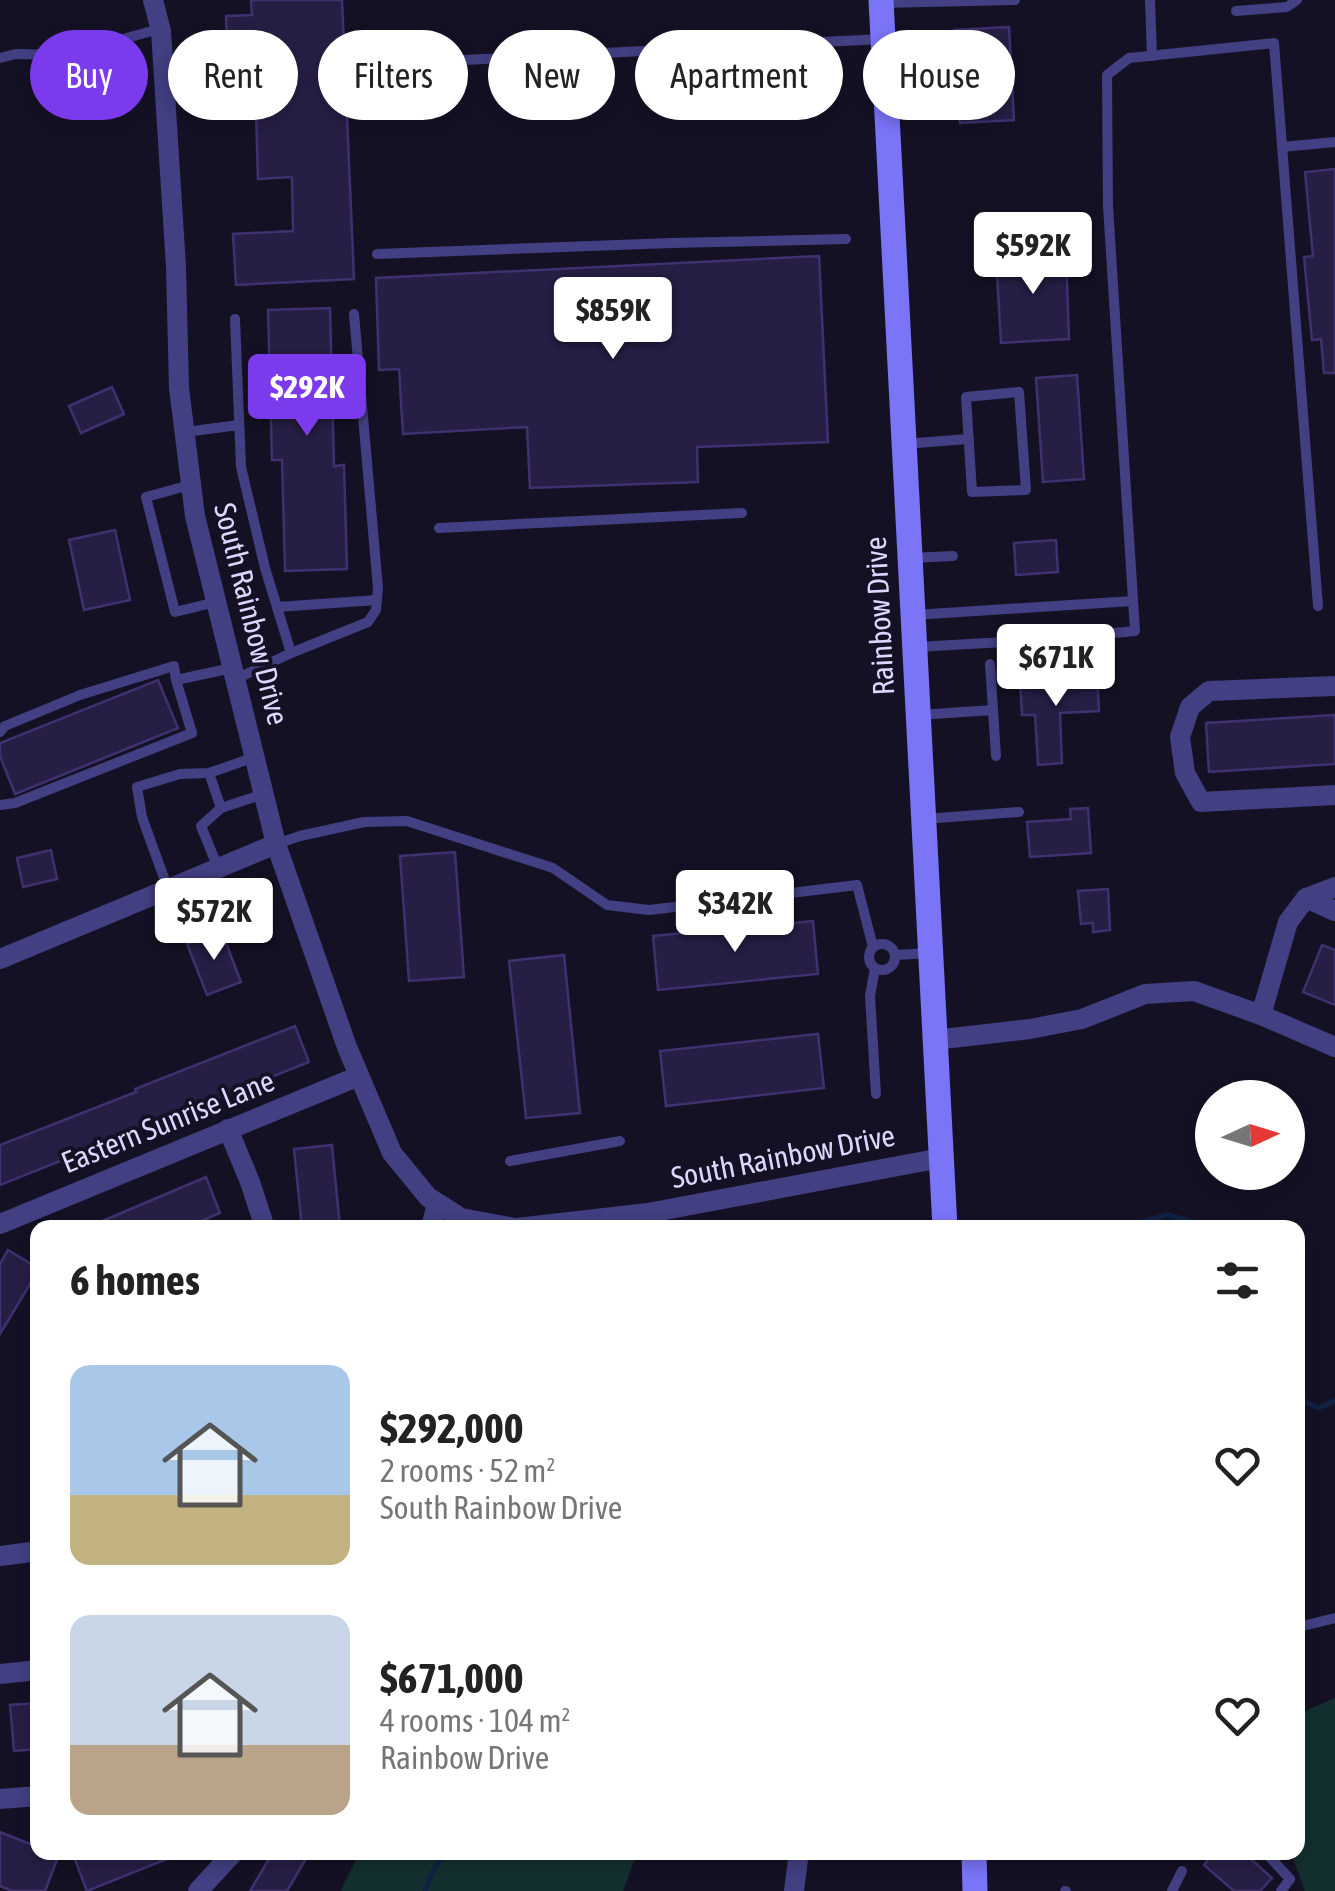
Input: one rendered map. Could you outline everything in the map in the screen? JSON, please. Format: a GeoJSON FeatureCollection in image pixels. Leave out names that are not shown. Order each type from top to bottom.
{"type":"FeatureCollection","features":[{"type":"Feature","properties":{"kind":"street","name":"South Rainbow Drive"},"geometry":{"type":"LineString","coordinates":[[153,0],[160,28],[176,267],[179,388],[190,484],[276,844],[347,1046],[392,1153],[428,1197],[457,1220]]}},
{"type":"Feature","properties":{"kind":"street","name":"Rainbow Drive"},"geometry":{"type":"LineString","coordinates":[[882,2],[883,30]]}},
{"type":"Feature","properties":{"kind":"street","name":"Rainbow Drive"},"geometry":{"type":"LineString","coordinates":[[887,120],[944,1220]]}},
{"type":"Feature","properties":{"kind":"street"},"geometry":{"type":"LineString","coordinates":[[1335,686],[1209,691],[1190,707],[1180,736],[1185,773],[1201,802],[1335,795]]}},
{"type":"Feature","properties":{"kind":"street"},"geometry":{"type":"LineString","coordinates":[[0,959],[276,844]]}},
{"type":"Feature","properties":{"kind":"street"},"geometry":{"type":"LineString","coordinates":[[1261,1015],[1288,922],[1306,898],[1335,887]]}},
{"type":"Feature","properties":{"kind":"street"},"geometry":{"type":"LineString","coordinates":[[1306,898],[1335,912]]}},
{"type":"Feature","properties":{"kind":"street"},"geometry":{"type":"LineString","coordinates":[[934,1040],[1030,1029],[1082,1019],[1145,994],[1194,991],[1335,1047]]}},
{"type":"Feature","properties":{"kind":"street","name":"Eastern Sunrise Lane"},"geometry":{"type":"LineString","coordinates":[[0,1224],[359,1076]]}},
{"type":"Feature","properties":{"kind":"street"},"geometry":{"type":"LineString","coordinates":[[228,1129],[263,1220]]}},
{"type":"Feature","properties":{"kind":"street","name":"South Rainbow Drive"},"geometry":{"type":"LineString","coordinates":[[582,1220],[648,1212],[941,1158]]}},
{"type":"Feature","properties":{"kind":"street"},"geometry":{"type":"LineString","coordinates":[[433,1220],[437,1203]]}},
{"type":"Feature","properties":{"kind":"street"},"geometry":{"type":"LineString","coordinates":[[0,1556],[30,1552]]}},
{"type":"Feature","properties":{"kind":"street"},"geometry":{"type":"LineString","coordinates":[[0,1674],[30,1671]]}},
{"type":"Feature","properties":{"kind":"street"},"geometry":{"type":"LineString","coordinates":[[0,1798],[30,1796]]}},
{"type":"Feature","properties":{"kind":"street"},"geometry":{"type":"LineString","coordinates":[[198,1891],[227,1860]]}},
{"type":"Feature","properties":{"kind":"street"},"geometry":{"type":"LineString","coordinates":[[794,1891],[798,1860]]}},
{"type":"Feature","properties":{"kind":"street"},"geometry":{"type":"LineString","coordinates":[[974,1860],[975,1891]]}},
{"type":"Feature","properties":{"kind":"lane"},"geometry":{"type":"LineString","coordinates":[[882,2],[1015,0]]}},
{"type":"Feature","properties":{"kind":"lane"},"geometry":{"type":"LineString","coordinates":[[1150,0],[1152,56]]}},
{"type":"Feature","properties":{"kind":"lane"},"geometry":{"type":"LineString","coordinates":[[1236,11],[1287,7],[1298,0]]}},
{"type":"Feature","properties":{"kind":"lane"},"geometry":{"type":"LineString","coordinates":[[0,58],[16,54],[66,56],[160,28]]}},
{"type":"Feature","properties":{"kind":"lane"},"geometry":{"type":"LineString","coordinates":[[468,60],[863,40]]}},
{"type":"Feature","properties":{"kind":"lane"},"geometry":{"type":"LineString","coordinates":[[915,647],[1135,630],[1108,206],[1107,76],[1129,58],[1274,42],[1318,606]]}},
{"type":"Feature","properties":{"kind":"lane"},"geometry":{"type":"LineString","coordinates":[[1282,147],[1335,142]]}},
{"type":"Feature","properties":{"kind":"lane"},"geometry":{"type":"LineString","coordinates":[[377,254],[846,240]]}},
{"type":"Feature","properties":{"kind":"lane"},"geometry":{"type":"LineString","coordinates":[[176,680],[234,674],[368,622],[376,610],[378,588],[354,314]]}},
{"type":"Feature","properties":{"kind":"lane"},"geometry":{"type":"LineString","coordinates":[[235,319],[241,466],[264,568],[290,653]]}},
{"type":"Feature","properties":{"kind":"lane"},"geometry":{"type":"LineString","coordinates":[[1020,392],[1026,490],[972,492],[968,439],[966,398],[1020,392]]}},
{"type":"Feature","properties":{"kind":"lane"},"geometry":{"type":"LineString","coordinates":[[184,432],[239,424]]}},
{"type":"Feature","properties":{"kind":"lane"},"geometry":{"type":"LineString","coordinates":[[903,444],[968,439]]}},
{"type":"Feature","properties":{"kind":"lane"},"geometry":{"type":"LineString","coordinates":[[190,484],[146,496],[175,612],[216,602]]}},
{"type":"Feature","properties":{"kind":"lane"},"geometry":{"type":"LineString","coordinates":[[439,528],[742,513]]}},
{"type":"Feature","properties":{"kind":"lane"},"geometry":{"type":"LineString","coordinates":[[910,558],[952,556]]}},
{"type":"Feature","properties":{"kind":"lane"},"geometry":{"type":"LineString","coordinates":[[277,608],[377,600]]}},
{"type":"Feature","properties":{"kind":"lane"},"geometry":{"type":"LineString","coordinates":[[913,616],[1133,601]]}},
{"type":"Feature","properties":{"kind":"lane"},"geometry":{"type":"LineString","coordinates":[[990,664],[996,756]]}},
{"type":"Feature","properties":{"kind":"lane"},"geometry":{"type":"LineString","coordinates":[[0,732],[5,726],[80,694],[174,666],[192,733],[16,803],[0,804]]}},
{"type":"Feature","properties":{"kind":"lane"},"geometry":{"type":"LineString","coordinates":[[918,715],[993,710]]}},
{"type":"Feature","properties":{"kind":"lane"},"geometry":{"type":"LineString","coordinates":[[168,889],[142,818],[138,787],[180,774],[209,772],[255,757]]}},
{"type":"Feature","properties":{"kind":"lane"},"geometry":{"type":"LineString","coordinates":[[209,772],[220,808]]}},
{"type":"Feature","properties":{"kind":"lane"},"geometry":{"type":"LineString","coordinates":[[218,868],[201,826],[220,808],[265,793]]}},
{"type":"Feature","properties":{"kind":"lane"},"geometry":{"type":"LineString","coordinates":[[923,819],[1019,812]]}},
{"type":"Feature","properties":{"kind":"lane"},"geometry":{"type":"LineString","coordinates":[[276,844],[364,822],[407,821],[553,868],[607,905],[650,910],[857,885],[873,947],[869,958],[875,968],[870,996],[876,1094]]}},
{"type":"Feature","properties":{"kind":"lane"},"geometry":{"type":"LineString","coordinates":[[873,947],[890,945],[896,956]]}},
{"type":"Feature","properties":{"kind":"lane"},"geometry":{"type":"LineString","coordinates":[[896,956],[929,952]]}},
{"type":"Feature","properties":{"kind":"lane"},"geometry":{"type":"LineString","coordinates":[[875,968],[892,966],[896,956]]}},
{"type":"Feature","properties":{"kind":"lane"},"geometry":{"type":"LineString","coordinates":[[510,1160],[620,1141]]}},
{"type":"Feature","properties":{"kind":"lane"},"geometry":{"type":"LineString","coordinates":[[1305,1626],[1335,1618]]}},
{"type":"Feature","properties":{"kind":"lane"},"geometry":{"type":"LineString","coordinates":[[1272,1860],[1290,1879],[1281,1891]]}},
{"type":"Feature","properties":{"kind":"lane"},"geometry":{"type":"LineString","coordinates":[[1172,1891],[1182,1872]]}},
{"type":"Feature","properties":{"kind":"green space"},"geometry":{"type":"Polygon","coordinates":[[[1335,1698],[1335,1891],[1305,1891],[1294,1860],[1305,1860],[1305,1711],[1335,1698]]]}},
{"type":"Feature","properties":{"kind":"green space"},"geometry":{"type":"Polygon","coordinates":[[[355,1860],[634,1860],[623,1891],[341,1891],[355,1860]]]}},
{"type":"Feature","properties":{"kind":"building"},"geometry":{"type":"Polygon","coordinates":[[[251,0],[342,0],[343,30],[318,30],[318,120],[347,120],[354,279],[236,285],[233,234],[293,231],[292,177],[258,179],[256,120],[298,120],[298,30],[227,30],[226,16],[252,15],[251,0]]]}},
{"type":"Feature","properties":{"kind":"building"},"geometry":{"type":"Polygon","coordinates":[[[1009,27],[1009,30],[954,30],[1009,27]]]}},
{"type":"Feature","properties":{"kind":"building"},"geometry":{"type":"Polygon","coordinates":[[[960,120],[1014,120],[960,123],[960,120]]]}},
{"type":"Feature","properties":{"kind":"building"},"geometry":{"type":"Polygon","coordinates":[[[1335,169],[1335,373],[1324,373],[1321,339],[1312,340],[1304,257],[1313,256],[1305,172],[1335,169]]]}},
{"type":"Feature","properties":{"kind":"building"},"geometry":{"type":"Polygon","coordinates":[[[1066,251],[1069,339],[1001,343],[996,256],[1066,251]]]}},
{"type":"Feature","properties":{"kind":"building"},"geometry":{"type":"Polygon","coordinates":[[[819,256],[828,442],[697,447],[698,482],[530,488],[527,427],[403,434],[399,369],[379,370],[376,278],[819,256]]]}},
{"type":"Feature","properties":{"kind":"building"},"geometry":{"type":"Polygon","coordinates":[[[330,308],[334,466],[344,465],[347,569],[285,571],[282,460],[272,460],[268,310],[330,308]]]}},
{"type":"Feature","properties":{"kind":"building"},"geometry":{"type":"Polygon","coordinates":[[[1077,375],[1084,479],[1043,482],[1036,378],[1077,375]]]}},
{"type":"Feature","properties":{"kind":"building"},"geometry":{"type":"Polygon","coordinates":[[[112,387],[124,414],[81,433],[69,406],[112,387]]]}},
{"type":"Feature","properties":{"kind":"building"},"geometry":{"type":"Polygon","coordinates":[[[115,530],[130,600],[84,610],[69,540],[115,530]]]}},
{"type":"Feature","properties":{"kind":"building"},"geometry":{"type":"Polygon","coordinates":[[[1056,540],[1058,572],[1016,575],[1014,543],[1056,540]]]}},
{"type":"Feature","properties":{"kind":"building"},"geometry":{"type":"Polygon","coordinates":[[[1097,676],[1099,711],[1060,713],[1062,763],[1038,765],[1035,715],[1022,715],[1020,680],[1097,676]]]}},
{"type":"Feature","properties":{"kind":"building"},"geometry":{"type":"Polygon","coordinates":[[[158,680],[178,728],[15,794],[0,756],[0,743],[158,680]]]}},
{"type":"Feature","properties":{"kind":"building"},"geometry":{"type":"Polygon","coordinates":[[[1335,715],[1335,764],[1209,772],[1206,723],[1335,715]]]}},
{"type":"Feature","properties":{"kind":"building"},"geometry":{"type":"Polygon","coordinates":[[[1088,808],[1091,853],[1030,857],[1027,822],[1071,819],[1070,809],[1088,808]]]}},
{"type":"Feature","properties":{"kind":"building"},"geometry":{"type":"Polygon","coordinates":[[[51,850],[57,879],[23,887],[17,858],[51,850]]]}},
{"type":"Feature","properties":{"kind":"building"},"geometry":{"type":"Polygon","coordinates":[[[455,852],[464,977],[409,981],[400,856],[455,852]]]}},
{"type":"Feature","properties":{"kind":"building"},"geometry":{"type":"Polygon","coordinates":[[[1108,889],[1110,930],[1093,932],[1093,923],[1081,924],[1078,891],[1108,889]]]}},
{"type":"Feature","properties":{"kind":"building"},"geometry":{"type":"Polygon","coordinates":[[[813,921],[818,974],[658,990],[653,936],[813,921]]]}},
{"type":"Feature","properties":{"kind":"building"},"geometry":{"type":"Polygon","coordinates":[[[221,930],[241,982],[207,995],[187,944],[221,930]]]}},
{"type":"Feature","properties":{"kind":"building"},"geometry":{"type":"Polygon","coordinates":[[[1322,945],[1335,950],[1335,1005],[1303,992],[1322,945]]]}},
{"type":"Feature","properties":{"kind":"building"},"geometry":{"type":"Polygon","coordinates":[[[564,955],[580,1113],[526,1118],[509,961],[564,955]]]}},
{"type":"Feature","properties":{"kind":"building"},"geometry":{"type":"Polygon","coordinates":[[[295,1026],[309,1062],[0,1185],[0,1145],[295,1026]]]}},
{"type":"Feature","properties":{"kind":"building"},"geometry":{"type":"Polygon","coordinates":[[[818,1034],[824,1088],[666,1106],[660,1051],[818,1034]]]}},
{"type":"Feature","properties":{"kind":"building"},"geometry":{"type":"Polygon","coordinates":[[[332,1145],[339,1220],[301,1220],[294,1149],[332,1145]]]}},
{"type":"Feature","properties":{"kind":"building"},"geometry":{"type":"Polygon","coordinates":[[[206,1177],[220,1213],[204,1220],[105,1220],[206,1177]]]}},
{"type":"Feature","properties":{"kind":"building"},"geometry":{"type":"Polygon","coordinates":[[[8,1250],[30,1263],[30,1284],[0,1334],[0,1264],[8,1250]]]}},
{"type":"Feature","properties":{"kind":"building"},"geometry":{"type":"Polygon","coordinates":[[[30,1704],[30,1750],[14,1751],[10,1705],[30,1704]]]}},
{"type":"Feature","properties":{"kind":"building"},"geometry":{"type":"Polygon","coordinates":[[[0,1832],[30,1844],[30,1860],[57,1860],[45,1891],[12,1891],[0,1886],[0,1832]]]}},
{"type":"Feature","properties":{"kind":"building"},"geometry":{"type":"Polygon","coordinates":[[[75,1860],[164,1860],[87,1891],[75,1860]]]}},
{"type":"Feature","properties":{"kind":"building"},"geometry":{"type":"Polygon","coordinates":[[[268,1860],[305,1860],[287,1891],[250,1891],[268,1860]]]}},
{"type":"Feature","properties":{"kind":"building"},"geometry":{"type":"Polygon","coordinates":[[[1208,1860],[1252,1860],[1272,1878],[1260,1891],[1234,1891],[1204,1865],[1208,1860]]]}},
{"type":"Feature","properties":{"kind":"waterway"},"geometry":{"type":"LineString","coordinates":[[1149,1220],[1167,1215],[1186,1220]]}},
{"type":"Feature","properties":{"kind":"waterway"},"geometry":{"type":"LineString","coordinates":[[1305,1402],[1318,1408],[1335,1401]]}},
{"type":"Feature","properties":{"kind":"waterway"},"geometry":{"type":"LineString","coordinates":[[425,1891],[441,1860]]}}]}
